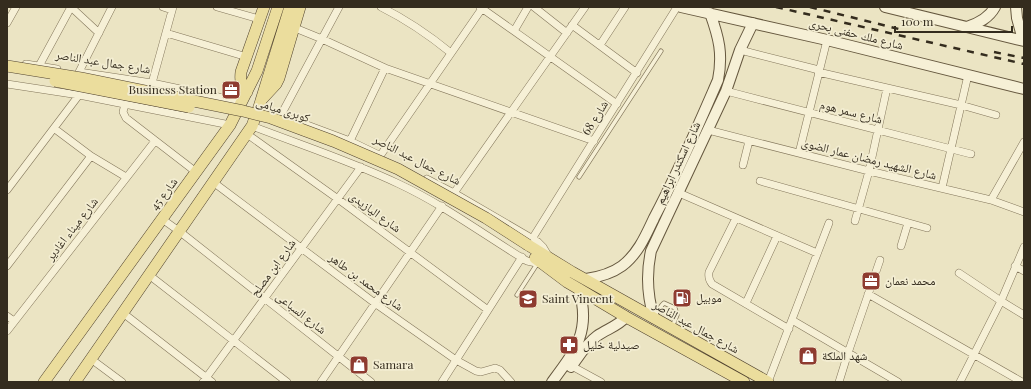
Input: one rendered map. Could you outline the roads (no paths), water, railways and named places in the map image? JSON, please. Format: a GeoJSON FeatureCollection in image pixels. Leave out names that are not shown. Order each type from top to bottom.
{"type":"FeatureCollection","features":[{"type":"Feature","properties":{"kind":"main road"},"geometry":{"type":"LineString","coordinates":[[245,97],[240,80],[241,72],[264,7]]}},
{"type":"Feature","properties":{"kind":"main road","name":"شارع 45"},"geometry":{"type":"LineString","coordinates":[[44,382],[230,126],[257,71],[278,7]]}},
{"type":"Feature","properties":{"kind":"main road"},"geometry":{"type":"LineString","coordinates":[[75,382],[249,130],[260,103],[290,7]]}},
{"type":"Feature","properties":{"kind":"main road"},"geometry":{"type":"LineString","coordinates":[[260,103],[276,84],[279,78],[300,7]]}},
{"type":"Feature","properties":{"kind":"main road","name":"كوبرى ميامى"},"geometry":{"type":"LineString","coordinates":[[7,66],[81,78],[271,118],[334,141],[398,170],[479,214],[526,248]]}},
{"type":"Feature","properties":{"kind":"main road","name":"كوبرى ميامى"},"geometry":{"type":"LineString","coordinates":[[7,72],[241,117],[276,127],[332,146],[419,186],[526,248]]}},
{"type":"Feature","properties":{"kind":"main road","name":"شارع جمال عبد الناصر"},"geometry":{"type":"LineString","coordinates":[[526,248],[567,282],[626,317],[744,382]]}},
{"type":"Feature","properties":{"kind":"main road","name":"شارع جمال عبد الناصر"},"geometry":{"type":"LineString","coordinates":[[544,262],[586,279],[768,382]]}},
{"type":"Feature","properties":{"kind":"street"},"geometry":{"type":"LineString","coordinates":[[7,23],[16,7]]}},
{"type":"Feature","properties":{"kind":"street"},"geometry":{"type":"LineString","coordinates":[[39,66],[71,7],[99,33]]}},
{"type":"Feature","properties":{"kind":"street"},"geometry":{"type":"LineString","coordinates":[[79,72],[112,7]]}},
{"type":"Feature","properties":{"kind":"street"},"geometry":{"type":"LineString","coordinates":[[152,83],[173,8],[163,7]]}},
{"type":"Feature","properties":{"kind":"street"},"geometry":{"type":"LineString","coordinates":[[216,7],[259,19]]}},
{"type":"Feature","properties":{"kind":"street"},"geometry":{"type":"LineString","coordinates":[[281,115],[339,7]]}},
{"type":"Feature","properties":{"kind":"street"},"geometry":{"type":"LineString","coordinates":[[381,7],[423,31],[451,53]]}},
{"type":"Feature","properties":{"kind":"street"},"geometry":{"type":"LineString","coordinates":[[514,32],[528,7]]}},
{"type":"Feature","properties":{"kind":"street"},"geometry":{"type":"LineString","coordinates":[[534,7],[567,33]]}},
{"type":"Feature","properties":{"kind":"street"},"geometry":{"type":"LineString","coordinates":[[454,193],[585,7]]}},
{"type":"Feature","properties":{"kind":"street"},"geometry":{"type":"LineString","coordinates":[[600,46],[625,7]]}},
{"type":"Feature","properties":{"kind":"street","name":"شارع 68"},"geometry":{"type":"LineString","coordinates":[[442,382],[526,248],[590,153],[594,141],[677,7]]}},
{"type":"Feature","properties":{"kind":"street","name":"شارع ملك حفنى بحرى"},"geometry":{"type":"LineString","coordinates":[[681,7],[827,40],[1024,89]]}},
{"type":"Feature","properties":{"kind":"street"},"geometry":{"type":"LineString","coordinates":[[885,7],[911,10],[967,27],[1024,41]]}},
{"type":"Feature","properties":{"kind":"street"},"geometry":{"type":"LineString","coordinates":[[967,27],[978,23],[987,17],[995,7]]}},
{"type":"Feature","properties":{"kind":"street"},"geometry":{"type":"LineString","coordinates":[[1016,7],[1016,18],[1024,41]]}},
{"type":"Feature","properties":{"kind":"street"},"geometry":{"type":"LineString","coordinates":[[380,156],[482,8],[617,104]]}},
{"type":"Feature","properties":{"kind":"street","name":"شارع اسكندر ابراهيم"},"geometry":{"type":"LineString","coordinates":[[586,279],[599,277],[617,269],[632,257],[640,246],[672,186],[718,80],[721,67],[719,40],[710,13]]}},
{"type":"Feature","properties":{"kind":"street","name":"شارع اسكندر ابراهيم"},"geometry":{"type":"LineString","coordinates":[[654,318],[648,292],[648,271],[651,250],[708,130],[727,87],[740,50],[753,23]]}},
{"type":"Feature","properties":{"kind":"street"},"geometry":{"type":"LineString","coordinates":[[572,25],[635,75]]}},
{"type":"Feature","properties":{"kind":"street"},"geometry":{"type":"LineString","coordinates":[[295,28],[385,68],[594,141]]}},
{"type":"Feature","properties":{"kind":"street"},"geometry":{"type":"LineString","coordinates":[[166,33],[247,57]]}},
{"type":"Feature","properties":{"kind":"street"},"geometry":{"type":"LineString","coordinates":[[799,153],[827,40]]}},
{"type":"Feature","properties":{"kind":"street"},"geometry":{"type":"LineString","coordinates":[[740,50],[996,115]]}},
{"type":"Feature","properties":{"kind":"street","name":"شارع جمال عبد الناصر"},"geometry":{"type":"LineString","coordinates":[[7,61],[245,97]]}},
{"type":"Feature","properties":{"kind":"street"},"geometry":{"type":"LineString","coordinates":[[350,141],[385,68]]}},
{"type":"Feature","properties":{"kind":"street"},"geometry":{"type":"LineString","coordinates":[[942,188],[968,75]]}},
{"type":"Feature","properties":{"kind":"street"},"geometry":{"type":"LineString","coordinates":[[718,80],[727,87]]}},
{"type":"Feature","properties":{"kind":"street"},"geometry":{"type":"LineString","coordinates":[[8,85],[79,95],[230,126]]}},
{"type":"Feature","properties":{"kind":"street","name":"شارع سمر هوم"},"geometry":{"type":"LineString","coordinates":[[727,87],[809,113],[971,154]]}},
{"type":"Feature","properties":{"kind":"street"},"geometry":{"type":"LineString","coordinates":[[855,222],[869,171],[887,88]]}},
{"type":"Feature","properties":{"kind":"street"},"geometry":{"type":"LineString","coordinates":[[7,190],[55,129],[79,95]]}},
{"type":"Feature","properties":{"kind":"street","name":"شارع جمال عبد الناصر"},"geometry":{"type":"LineString","coordinates":[[260,103],[281,115],[350,141],[454,193],[526,248]]}},
{"type":"Feature","properties":{"kind":"street"},"geometry":{"type":"LineString","coordinates":[[125,104],[123,112],[126,118],[196,172]]}},
{"type":"Feature","properties":{"kind":"street"},"geometry":{"type":"LineString","coordinates":[[55,129],[91,156],[126,177]]}},
{"type":"Feature","properties":{"kind":"street","name":"شارع جمال عبد الناصر"},"geometry":{"type":"LineString","coordinates":[[249,130],[361,167],[400,184],[526,248]]}},
{"type":"Feature","properties":{"kind":"street","name":"شارع اليازيدى"},"geometry":{"type":"LineString","coordinates":[[249,130],[338,199],[488,310]]}},
{"type":"Feature","properties":{"kind":"street","name":"شارع الشهيد رمضان عمار الضوى"},"geometry":{"type":"LineString","coordinates":[[708,130],[990,200],[1024,212]]}},
{"type":"Feature","properties":{"kind":"street","name":"شارع ميناء اغادير"},"geometry":{"type":"LineString","coordinates":[[7,331],[155,141]]}},
{"type":"Feature","properties":{"kind":"street"},"geometry":{"type":"LineString","coordinates":[[743,165],[749,141]]}},
{"type":"Feature","properties":{"kind":"street"},"geometry":{"type":"LineString","coordinates":[[990,200],[1024,142]]}},
{"type":"Feature","properties":{"kind":"street"},"geometry":{"type":"LineString","coordinates":[[7,266],[91,156]]}},
{"type":"Feature","properties":{"kind":"street","name":"شارع ابن مصلح"},"geometry":{"type":"LineString","coordinates":[[207,381],[234,340],[361,167]]}},
{"type":"Feature","properties":{"kind":"street"},"geometry":{"type":"LineString","coordinates":[[760,181],[927,228]]}},
{"type":"Feature","properties":{"kind":"street","name":"شارع محمد بن طاهر"},"geometry":{"type":"LineString","coordinates":[[213,182],[376,304],[456,360],[476,371],[481,372],[496,368],[500,370],[511,382]]}},
{"type":"Feature","properties":{"kind":"street"},"geometry":{"type":"LineString","coordinates":[[678,193],[817,254]]}},
{"type":"Feature","properties":{"kind":"street"},"geometry":{"type":"LineString","coordinates":[[321,382],[442,206]]}},
{"type":"Feature","properties":{"kind":"street","name":"شارع السباعى"},"geometry":{"type":"LineString","coordinates":[[162,218],[371,382]]}},
{"type":"Feature","properties":{"kind":"street"},"geometry":{"type":"LineString","coordinates":[[736,218],[708,276],[709,280],[712,284],[789,329]]}},
{"type":"Feature","properties":{"kind":"street"},"geometry":{"type":"LineString","coordinates":[[768,382],[829,223]]}},
{"type":"Feature","properties":{"kind":"street"},"geometry":{"type":"LineString","coordinates":[[901,246],[908,223]]}},
{"type":"Feature","properties":{"kind":"street"},"geometry":{"type":"LineString","coordinates":[[746,303],[777,236]]}},
{"type":"Feature","properties":{"kind":"street"},"geometry":{"type":"LineString","coordinates":[[960,382],[1001,301],[1024,247]]}},
{"type":"Feature","properties":{"kind":"street"},"geometry":{"type":"LineString","coordinates":[[839,382],[880,260]]}},
{"type":"Feature","properties":{"kind":"street"},"geometry":{"type":"LineString","coordinates":[[1015,266],[1024,271]]}},
{"type":"Feature","properties":{"kind":"street"},"geometry":{"type":"LineString","coordinates":[[959,273],[1024,315]]}},
{"type":"Feature","properties":{"kind":"street"},"geometry":{"type":"LineString","coordinates":[[149,275],[287,382]]}},
{"type":"Feature","properties":{"kind":"street"},"geometry":{"type":"LineString","coordinates":[[561,382],[580,340],[583,327],[584,314],[579,289]]}},
{"type":"Feature","properties":{"kind":"street"},"geometry":{"type":"LineString","coordinates":[[868,294],[1022,382]]}},
{"type":"Feature","properties":{"kind":"street"},"geometry":{"type":"LineString","coordinates":[[123,312],[207,381]]}},
{"type":"Feature","properties":{"kind":"street"},"geometry":{"type":"LineString","coordinates":[[7,316],[14,321]]}},
{"type":"Feature","properties":{"kind":"street"},"geometry":{"type":"LineString","coordinates":[[552,382],[590,341],[618,324],[626,317]]}},
{"type":"Feature","properties":{"kind":"street"},"geometry":{"type":"LineString","coordinates":[[792,320],[898,382]]}},
{"type":"Feature","properties":{"kind":"street"},"geometry":{"type":"LineString","coordinates":[[91,359],[122,382]]}},
{"type":"Feature","properties":{"kind":"street"},"geometry":{"type":"LineString","coordinates":[[569,365],[601,382]]}},
{"type":"Feature","properties":{"kind":"lane"},"geometry":{"type":"LineString","coordinates":[[579,177],[590,153],[641,82],[661,51]]}},
{"type":"Feature","properties":{"kind":"lane"},"geometry":{"type":"LineString","coordinates":[[635,75],[641,82]]}},
{"type":"Feature","properties":{"kind":"lane"},"geometry":{"type":"LineString","coordinates":[[517,295],[544,262]]}},
{"type":"Feature","properties":{"kind":"lane"},"geometry":{"type":"LineString","coordinates":[[654,318],[662,305],[667,303],[675,308],[677,313],[671,328]]}},
{"type":"Feature","properties":{"kind":"railway"},"geometry":{"type":"LineString","coordinates":[[776,7],[1024,64]]}},
{"type":"Feature","properties":{"kind":"railway"},"geometry":{"type":"LineString","coordinates":[[810,7],[903,30]]}},
{"type":"Feature","properties":{"kind":"railway"},"geometry":{"type":"LineString","coordinates":[[994,52],[1024,58]]}},
{"type":"Feature","properties":{"kind":"place","name":"Business Station"},"geometry":{"type":"Point","coordinates":[231,90]}},
{"type":"Feature","properties":{"kind":"place","name":"محمد نعمان"},"geometry":{"type":"Point","coordinates":[871,281]}},
{"type":"Feature","properties":{"kind":"place","name":"موبيل"},"geometry":{"type":"Point","coordinates":[682,298]}},
{"type":"Feature","properties":{"kind":"place","name":"Saint Vincent"},"geometry":{"type":"Point","coordinates":[528,299]}},
{"type":"Feature","properties":{"kind":"place","name":"صيدلية خليل"},"geometry":{"type":"Point","coordinates":[569,345]}},
{"type":"Feature","properties":{"kind":"place","name":"شهد الملكة"},"geometry":{"type":"Point","coordinates":[808,356]}},
{"type":"Feature","properties":{"kind":"place","name":"Samara"},"geometry":{"type":"Point","coordinates":[359,365]}}]}
